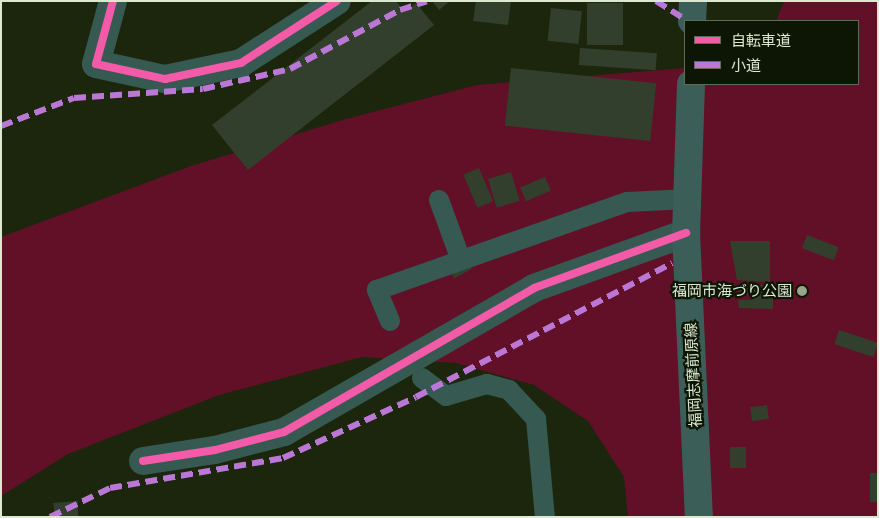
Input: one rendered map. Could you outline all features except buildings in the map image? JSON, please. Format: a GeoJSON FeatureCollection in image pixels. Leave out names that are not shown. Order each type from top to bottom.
{"type":"FeatureCollection","features":[{"type":"Feature","properties":{"kind":"main road"},"geometry":{"type":"LineString","coordinates":[[692,20],[693,1]]}},
{"type":"Feature","properties":{"kind":"main road","name":"福岡志摩前原線"},"geometry":{"type":"LineString","coordinates":[[691,85],[686,233],[699,517]]}},
{"type":"Feature","properties":{"kind":"street"},"geometry":{"type":"LineString","coordinates":[[113,1],[96,64],[165,80],[241,63],[337,1]]}},
{"type":"Feature","properties":{"kind":"street"},"geometry":{"type":"LineString","coordinates":[[143,461],[215,450],[284,432],[534,288],[686,233]]}},
{"type":"Feature","properties":{"kind":"lane"},"geometry":{"type":"LineString","coordinates":[[390,321],[377,290],[626,202],[688,199]]}},
{"type":"Feature","properties":{"kind":"lane"},"geometry":{"type":"LineString","coordinates":[[439,200],[461,260]]}},
{"type":"Feature","properties":{"kind":"lane"},"geometry":{"type":"LineString","coordinates":[[422,378],[446,396],[487,384],[509,390],[536,419],[545,517]]}},
{"type":"Feature","properties":{"kind":"shaded area"},"geometry":{"type":"Polygon","coordinates":[[[784,1],[878,1],[878,517],[628,517],[624,477],[588,421],[534,385],[456,363],[362,357],[219,395],[68,454],[1,496],[1,237],[191,166],[346,119],[477,85],[684,68],[684,85],[859,85],[859,20],[776,20],[784,1]]]}},
{"type":"Feature","properties":{"kind":"marked path"},"geometry":{"type":"LineString","coordinates":[[1,126],[74,98],[203,89],[290,69],[400,10],[427,1]]}},
{"type":"Feature","properties":{"kind":"marked path"},"geometry":{"type":"LineString","coordinates":[[656,1],[682,17]]}},
{"type":"Feature","properties":{"kind":"marked path"},"geometry":{"type":"LineString","coordinates":[[50,517],[110,488],[283,458],[416,397],[672,263]]}},
{"type":"Feature","properties":{"kind":"cycle path"},"geometry":{"type":"LineString","coordinates":[[113,1],[96,64],[165,79],[241,63],[337,1]]}},
{"type":"Feature","properties":{"kind":"cycle path"},"geometry":{"type":"LineString","coordinates":[[143,461],[215,450],[284,432],[534,288],[686,233]]}},
{"type":"Feature","properties":{"kind":"place","name":"福岡市海づり公園"},"geometry":{"type":"Point","coordinates":[802,291]}}]}
